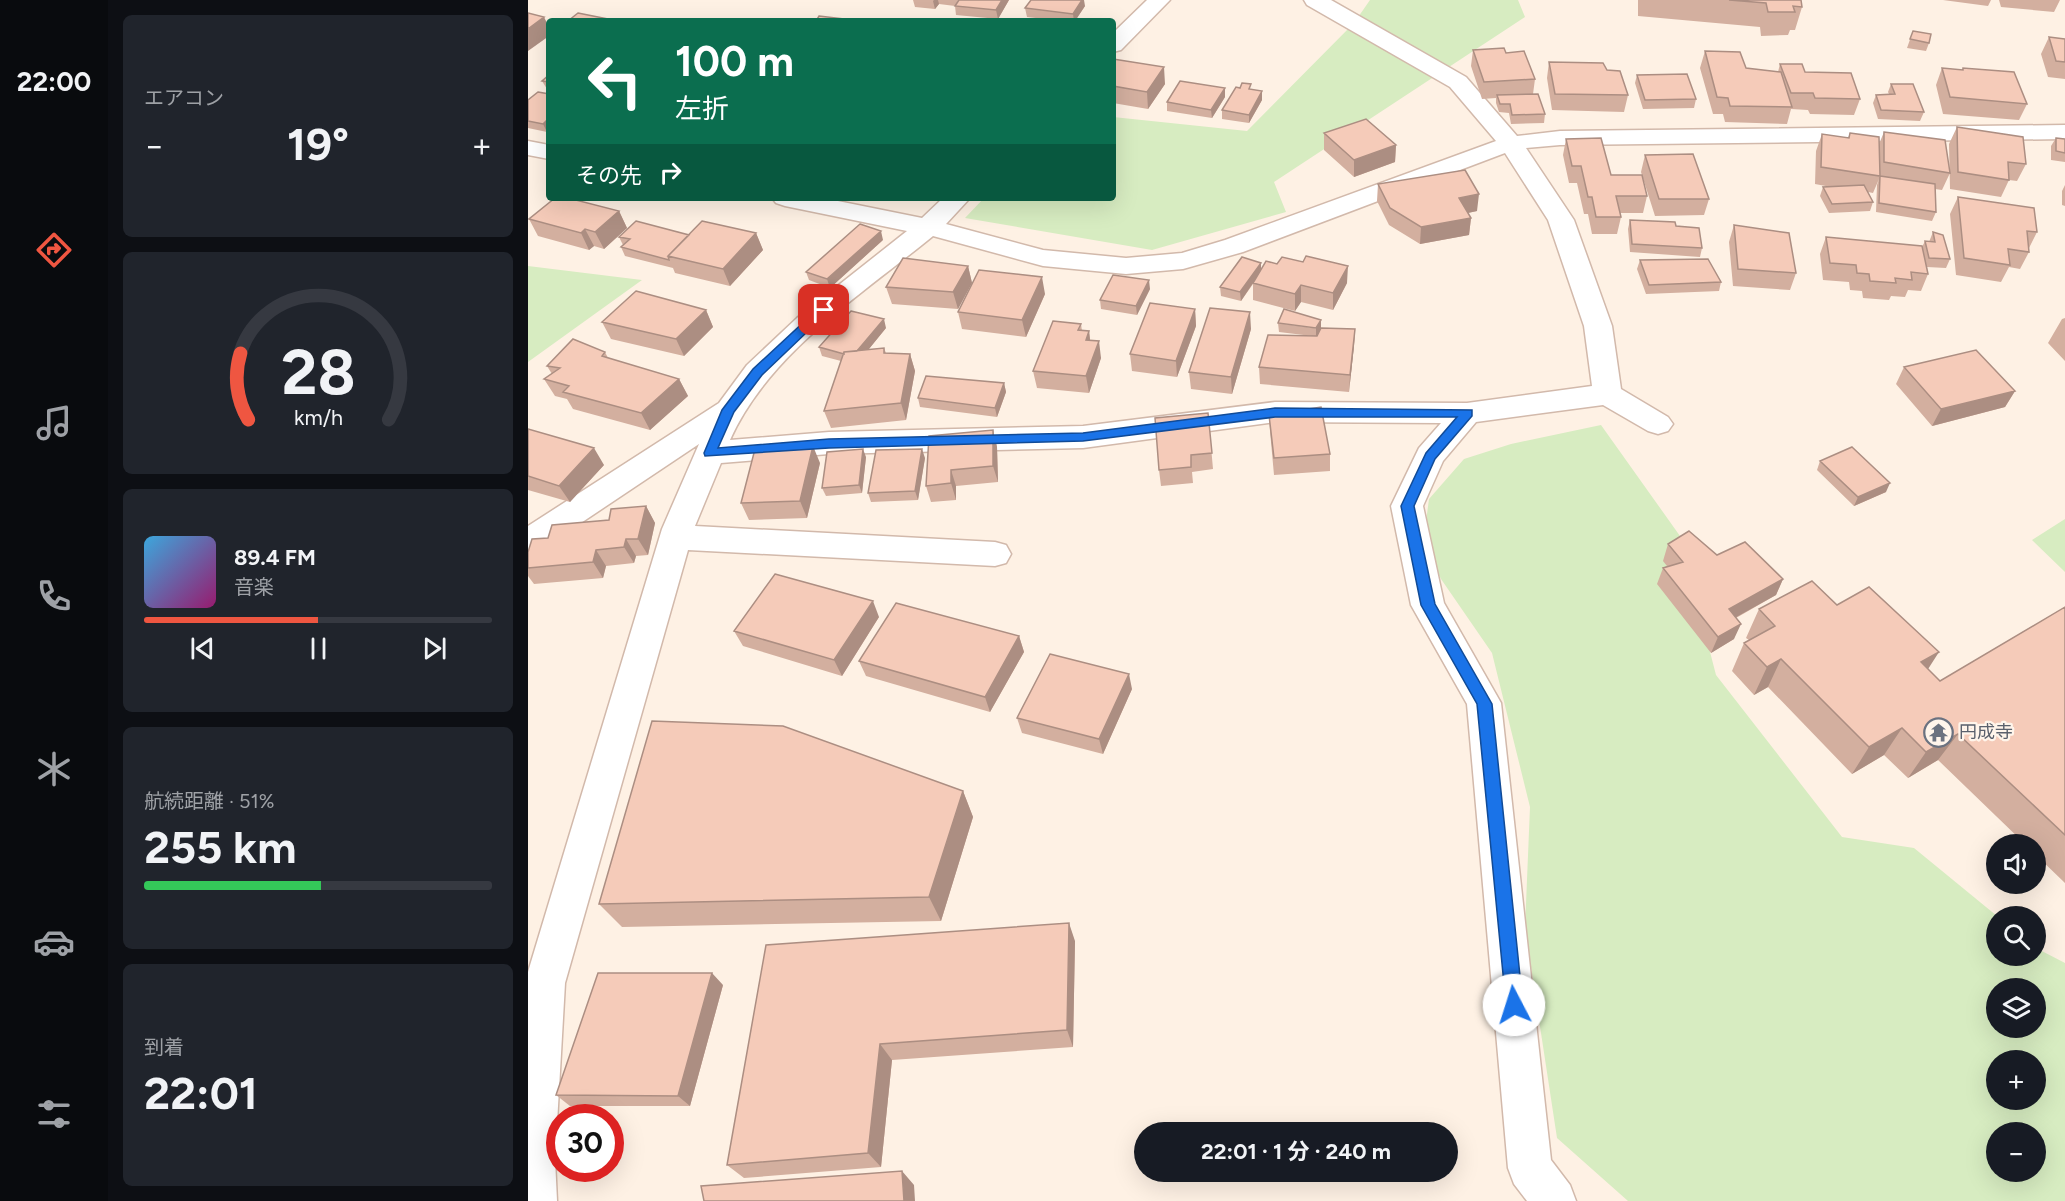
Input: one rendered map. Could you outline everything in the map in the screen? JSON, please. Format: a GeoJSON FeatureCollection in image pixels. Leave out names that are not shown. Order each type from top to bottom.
{"type":"FeatureCollection","features":[{"type":"Feature","properties":{"kind":"street"},"geometry":{"type":"LineString","coordinates":[[1116,42],[1159,0]]}},
{"type":"Feature","properties":{"kind":"street"},"geometry":{"type":"LineString","coordinates":[[1315,0],[1458,82],[1511,144],[1561,220],[1598,326],[1608,394]]}},
{"type":"Feature","properties":{"kind":"street"},"geometry":{"type":"LineString","coordinates":[[800,201],[928,227],[1043,258],[1126,266],[1183,261],[1234,246],[1511,144],[1560,138],[2065,132]]}},
{"type":"Feature","properties":{"kind":"street"},"geometry":{"type":"LineString","coordinates":[[528,148],[546,151]]}},
{"type":"Feature","properties":{"kind":"street"},"geometry":{"type":"LineString","coordinates":[[535,1201],[533,1159],[545,983],[676,537],[710,453],[729,410],[757,372],[807,324],[928,227],[954,201]]}},
{"type":"Feature","properties":{"kind":"street"},"geometry":{"type":"LineString","coordinates":[[710,453],[829,443],[1083,437],[1275,412],[1467,413],[1608,394],[1658,424]]}},
{"type":"Feature","properties":{"kind":"street"},"geometry":{"type":"LineString","coordinates":[[528,542],[729,410]]}},
{"type":"Feature","properties":{"kind":"street"},"geometry":{"type":"LineString","coordinates":[[1467,413],[1430,456],[1407,506],[1428,605],[1484,704],[1530,1168],[1554,1201]]}},
{"type":"Feature","properties":{"kind":"street"},"geometry":{"type":"LineString","coordinates":[[676,537],[995,554]]}},
{"type":"Feature","properties":{"kind":"green space"},"geometry":{"type":"Polygon","coordinates":[[[1370,0],[1518,0],[1525,17],[1274,182],[1286,212],[1152,250],[965,218],[981,201],[1116,201],[1116,117],[1247,131],[1354,23],[1370,0]]]}},
{"type":"Feature","properties":{"kind":"green space"},"geometry":{"type":"Polygon","coordinates":[[[528,266],[642,280],[528,362],[528,266]]]}},
{"type":"Feature","properties":{"kind":"green space"},"geometry":{"type":"Polygon","coordinates":[[[1601,425],[1680,536],[1716,675],[1842,837],[1914,848],[1986,907],[1986,966],[2046,966],[2046,953],[2065,963],[2065,1201],[1628,1201],[1557,1138],[1525,928],[1530,807],[1492,653],[1441,579],[1423,544],[1429,499],[1464,459],[1511,444],[1601,425]]]}},
{"type":"Feature","properties":{"kind":"green space"},"geometry":{"type":"Polygon","coordinates":[[[2065,519],[2065,572],[2032,540],[2065,519]]]}},
{"type":"Feature","properties":{"kind":"building"},"geometry":{"type":"Polygon","coordinates":[[[959,0],[1002,0],[996,10],[955,6],[959,0]]]}},
{"type":"Feature","properties":{"kind":"building"},"geometry":{"type":"Polygon","coordinates":[[[1031,0],[1082,0],[1073,14],[1025,8],[1031,0]]]}},
{"type":"Feature","properties":{"kind":"building"},"geometry":{"type":"Polygon","coordinates":[[[1729,0],[1801,0],[1802,7],[1793,6],[1795,12],[1768,12],[1766,3],[1729,0]]]}},
{"type":"Feature","properties":{"kind":"building"},"geometry":{"type":"Polygon","coordinates":[[[528,13],[544,17],[528,29],[528,13]]]}},
{"type":"Feature","properties":{"kind":"building"},"geometry":{"type":"Polygon","coordinates":[[[578,13],[603,18],[572,18],[578,13]]]}},
{"type":"Feature","properties":{"kind":"building"},"geometry":{"type":"Polygon","coordinates":[[[1913,31],[1931,34],[1929,43],[1910,39],[1913,31]]]}},
{"type":"Feature","properties":{"kind":"building"},"geometry":{"type":"Polygon","coordinates":[[[2049,37],[2065,39],[2065,62],[2056,61],[2049,37]]]}},
{"type":"Feature","properties":{"kind":"building"},"geometry":{"type":"Polygon","coordinates":[[[1504,48],[1506,53],[1524,51],[1535,79],[1484,82],[1473,50],[1504,48]]]}},
{"type":"Feature","properties":{"kind":"building"},"geometry":{"type":"Polygon","coordinates":[[[1705,51],[1740,52],[1746,68],[1781,72],[1792,107],[1730,106],[1728,98],[1717,97],[1705,51]]]}},
{"type":"Feature","properties":{"kind":"building"},"geometry":{"type":"Polygon","coordinates":[[[1116,59],[1164,67],[1147,92],[1116,87],[1116,59]]]}},
{"type":"Feature","properties":{"kind":"building"},"geometry":{"type":"Polygon","coordinates":[[[1549,62],[1603,63],[1607,70],[1620,71],[1628,95],[1555,94],[1549,62]]]}},
{"type":"Feature","properties":{"kind":"building"},"geometry":{"type":"Polygon","coordinates":[[[1780,64],[1802,64],[1805,72],[1851,73],[1860,99],[1815,98],[1813,93],[1791,93],[1780,64]]]}},
{"type":"Feature","properties":{"kind":"building"},"geometry":{"type":"Polygon","coordinates":[[[1942,68],[2014,72],[2027,104],[1950,97],[1942,68]]]}},
{"type":"Feature","properties":{"kind":"building"},"geometry":{"type":"Polygon","coordinates":[[[1687,74],[1696,99],[1645,100],[1637,75],[1687,74]]]}},
{"type":"Feature","properties":{"kind":"building"},"geometry":{"type":"Polygon","coordinates":[[[1180,81],[1225,88],[1211,110],[1167,102],[1180,81]]]}},
{"type":"Feature","properties":{"kind":"building"},"geometry":{"type":"Polygon","coordinates":[[[1242,83],[1251,84],[1249,89],[1262,91],[1249,115],[1222,110],[1236,87],[1240,88],[1242,83]]]}},
{"type":"Feature","properties":{"kind":"building"},"geometry":{"type":"Polygon","coordinates":[[[1891,84],[1913,84],[1924,112],[1881,110],[1876,95],[1895,94],[1891,84]]]}},
{"type":"Feature","properties":{"kind":"building"},"geometry":{"type":"Polygon","coordinates":[[[538,92],[546,93],[546,121],[543,124],[528,121],[528,100],[538,92]]]}},
{"type":"Feature","properties":{"kind":"building"},"geometry":{"type":"Polygon","coordinates":[[[1538,94],[1545,114],[1512,115],[1510,104],[1500,104],[1497,95],[1538,94]]]}},
{"type":"Feature","properties":{"kind":"building"},"geometry":{"type":"Polygon","coordinates":[[[1366,119],[1396,145],[1354,160],[1324,133],[1366,119]]]}},
{"type":"Feature","properties":{"kind":"building"},"geometry":{"type":"Polygon","coordinates":[[[1957,127],[2023,137],[2026,164],[2008,162],[2009,180],[1958,172],[1957,127]]]}},
{"type":"Feature","properties":{"kind":"building"},"geometry":{"type":"Polygon","coordinates":[[[1884,132],[1945,140],[1950,173],[1884,162],[1884,132]]]}},
{"type":"Feature","properties":{"kind":"building"},"geometry":{"type":"Polygon","coordinates":[[[1850,133],[1879,137],[1880,176],[1821,167],[1822,134],[1849,138],[1850,133]]]}},
{"type":"Feature","properties":{"kind":"building"},"geometry":{"type":"Polygon","coordinates":[[[1601,138],[1611,175],[1642,175],[1647,196],[1616,196],[1621,217],[1596,217],[1592,197],[1588,197],[1581,166],[1572,166],[1566,139],[1601,138]]]}},
{"type":"Feature","properties":{"kind":"building"},"geometry":{"type":"Polygon","coordinates":[[[2056,138],[2065,139],[2065,153],[2056,151],[2056,138]]]}},
{"type":"Feature","properties":{"kind":"building"},"geometry":{"type":"Polygon","coordinates":[[[1693,154],[1709,199],[1659,199],[1645,155],[1693,154]]]}},
{"type":"Feature","properties":{"kind":"building"},"geometry":{"type":"Polygon","coordinates":[[[1465,170],[1479,194],[1459,198],[1471,218],[1421,227],[1390,208],[1378,184],[1465,170]]]}},
{"type":"Feature","properties":{"kind":"building"},"geometry":{"type":"Polygon","coordinates":[[[1880,176],[1935,184],[1936,212],[1879,203],[1880,176]]]}},
{"type":"Feature","properties":{"kind":"building"},"geometry":{"type":"Polygon","coordinates":[[[1864,185],[1873,202],[1832,204],[1823,187],[1864,185]]]}},
{"type":"Feature","properties":{"kind":"building"},"geometry":{"type":"Polygon","coordinates":[[[1958,197],[2034,208],[2037,232],[2027,231],[2029,252],[2008,249],[2010,265],[1964,258],[1958,197]]]}},
{"type":"Feature","properties":{"kind":"building"},"geometry":{"type":"Polygon","coordinates":[[[551,201],[580,201],[619,211],[595,232],[585,229],[581,233],[529,219],[551,201]]]}},
{"type":"Feature","properties":{"kind":"building"},"geometry":{"type":"Polygon","coordinates":[[[1630,220],[1675,222],[1676,226],[1699,228],[1702,248],[1632,244],[1630,220]]]}},
{"type":"Feature","properties":{"kind":"building"},"geometry":{"type":"Polygon","coordinates":[[[636,221],[689,235],[668,256],[669,260],[621,247],[630,239],[619,237],[636,221]]]}},
{"type":"Feature","properties":{"kind":"building"},"geometry":{"type":"Polygon","coordinates":[[[702,221],[756,233],[723,269],[668,256],[702,221]]]}},
{"type":"Feature","properties":{"kind":"building"},"geometry":{"type":"Polygon","coordinates":[[[860,224],[881,231],[827,279],[806,272],[860,224]]]}},
{"type":"Feature","properties":{"kind":"building"},"geometry":{"type":"Polygon","coordinates":[[[1734,225],[1789,233],[1796,273],[1738,269],[1734,225]]]}},
{"type":"Feature","properties":{"kind":"building"},"geometry":{"type":"Polygon","coordinates":[[[1933,232],[1943,235],[1950,259],[1929,258],[1925,241],[1935,242],[1933,232]]]}},
{"type":"Feature","properties":{"kind":"building"},"geometry":{"type":"Polygon","coordinates":[[[1826,237],[1922,246],[1928,274],[1911,272],[1912,280],[1895,278],[1896,283],[1870,281],[1869,274],[1857,273],[1856,265],[1830,263],[1826,237]]]}},
{"type":"Feature","properties":{"kind":"building"},"geometry":{"type":"Polygon","coordinates":[[[1306,256],[1348,266],[1333,293],[1301,285],[1295,294],[1253,283],[1266,261],[1277,264],[1282,257],[1303,262],[1306,256]]]}},
{"type":"Feature","properties":{"kind":"building"},"geometry":{"type":"Polygon","coordinates":[[[1242,257],[1261,263],[1240,292],[1220,287],[1242,257]]]}},
{"type":"Feature","properties":{"kind":"building"},"geometry":{"type":"Polygon","coordinates":[[[903,258],[968,266],[953,292],[886,287],[903,258]]]}},
{"type":"Feature","properties":{"kind":"building"},"geometry":{"type":"Polygon","coordinates":[[[1708,259],[1721,282],[1649,285],[1640,260],[1708,259]]]}},
{"type":"Feature","properties":{"kind":"building"},"geometry":{"type":"Polygon","coordinates":[[[979,270],[1042,277],[1022,320],[958,312],[979,270]]]}},
{"type":"Feature","properties":{"kind":"building"},"geometry":{"type":"Polygon","coordinates":[[[1113,275],[1149,280],[1136,306],[1100,300],[1113,275]]]}},
{"type":"Feature","properties":{"kind":"building"},"geometry":{"type":"Polygon","coordinates":[[[636,291],[706,310],[676,339],[602,322],[636,291]]]}},
{"type":"Feature","properties":{"kind":"building"},"geometry":{"type":"Polygon","coordinates":[[[1150,303],[1195,309],[1176,361],[1130,354],[1150,303]]]}},
{"type":"Feature","properties":{"kind":"building"},"geometry":{"type":"Polygon","coordinates":[[[1210,308],[1250,312],[1231,377],[1189,372],[1210,308]]]}},
{"type":"Feature","properties":{"kind":"building"},"geometry":{"type":"Polygon","coordinates":[[[1284,309],[1321,320],[1316,328],[1278,323],[1284,309]]]}},
{"type":"Feature","properties":{"kind":"building"},"geometry":{"type":"Polygon","coordinates":[[[851,311],[884,319],[857,351],[844,352],[844,354],[819,347],[851,311]]]}},
{"type":"Feature","properties":{"kind":"building"},"geometry":{"type":"Polygon","coordinates":[[[1053,321],[1081,324],[1078,330],[1089,331],[1086,340],[1099,341],[1086,376],[1033,371],[1053,321]]]}},
{"type":"Feature","properties":{"kind":"building"},"geometry":{"type":"Polygon","coordinates":[[[1321,328],[1355,329],[1350,375],[1259,367],[1268,335],[1317,336],[1321,328]]]}},
{"type":"Feature","properties":{"kind":"building"},"geometry":{"type":"Polygon","coordinates":[[[573,339],[605,352],[602,356],[679,379],[641,413],[563,392],[569,386],[544,379],[560,368],[547,366],[573,339]]]}},
{"type":"Feature","properties":{"kind":"building"},"geometry":{"type":"Polygon","coordinates":[[[884,348],[884,353],[910,354],[901,403],[824,411],[844,352],[884,348]]]}},
{"type":"Feature","properties":{"kind":"building"},"geometry":{"type":"Polygon","coordinates":[[[1976,350],[2015,391],[1941,409],[1904,367],[1976,350]]]}},
{"type":"Feature","properties":{"kind":"building"},"geometry":{"type":"Polygon","coordinates":[[[926,376],[1004,383],[995,408],[918,398],[926,376]]]}},
{"type":"Feature","properties":{"kind":"building"},"geometry":{"type":"Polygon","coordinates":[[[1321,407],[1330,454],[1274,458],[1269,415],[1321,407]]]}},
{"type":"Feature","properties":{"kind":"building"},"geometry":{"type":"Polygon","coordinates":[[[1208,413],[1212,453],[1191,455],[1191,467],[1159,470],[1155,418],[1208,413]]]}},
{"type":"Feature","properties":{"kind":"building"},"geometry":{"type":"Polygon","coordinates":[[[528,429],[594,448],[559,486],[528,476],[528,429]]]}},
{"type":"Feature","properties":{"kind":"building"},"geometry":{"type":"Polygon","coordinates":[[[993,430],[993,466],[951,470],[951,483],[926,486],[929,436],[993,430]]]}},
{"type":"Feature","properties":{"kind":"building"},"geometry":{"type":"Polygon","coordinates":[[[813,446],[800,501],[741,503],[755,449],[813,446]]]}},
{"type":"Feature","properties":{"kind":"building"},"geometry":{"type":"Polygon","coordinates":[[[1852,447],[1890,483],[1858,497],[1820,461],[1852,447]]]}},
{"type":"Feature","properties":{"kind":"building"},"geometry":{"type":"Polygon","coordinates":[[[863,449],[859,485],[822,488],[827,452],[863,449]]]}},
{"type":"Feature","properties":{"kind":"building"},"geometry":{"type":"Polygon","coordinates":[[[922,449],[915,491],[868,493],[876,450],[922,449]]]}},
{"type":"Feature","properties":{"kind":"building"},"geometry":{"type":"Polygon","coordinates":[[[646,506],[638,539],[626,539],[624,547],[596,550],[593,562],[528,568],[528,552],[532,539],[548,538],[552,525],[609,520],[611,509],[646,506]]]}},
{"type":"Feature","properties":{"kind":"building"},"geometry":{"type":"Polygon","coordinates":[[[1689,531],[1717,555],[1745,542],[1783,579],[1729,609],[1741,624],[1718,637],[1663,568],[1683,562],[1668,544],[1689,531]]]}},
{"type":"Feature","properties":{"kind":"building"},"geometry":{"type":"Polygon","coordinates":[[[775,574],[873,601],[834,660],[734,631],[775,574]]]}},
{"type":"Feature","properties":{"kind":"building","name":"円成寺"},"geometry":{"type":"Polygon","coordinates":[[[1812,581],[1837,605],[1869,587],[1939,652],[1921,662],[1940,681],[2065,607],[2065,835],[1958,734],[1926,752],[1902,728],[1869,747],[1781,659],[1767,667],[1744,643],[1775,626],[1759,609],[1812,581]]]}},
{"type":"Feature","properties":{"kind":"building"},"geometry":{"type":"Polygon","coordinates":[[[896,603],[1019,636],[985,697],[859,661],[896,603]]]}},
{"type":"Feature","properties":{"kind":"building"},"geometry":{"type":"Polygon","coordinates":[[[1050,654],[1129,674],[1099,739],[1017,718],[1050,654]]]}},
{"type":"Feature","properties":{"kind":"building"},"geometry":{"type":"Polygon","coordinates":[[[652,721],[783,726],[963,791],[929,897],[599,904],[652,721]]]}},
{"type":"Feature","properties":{"kind":"building"},"geometry":{"type":"Polygon","coordinates":[[[1069,923],[1067,1030],[880,1044],[868,1153],[727,1165],[766,945],[1069,923]]]}},
{"type":"Feature","properties":{"kind":"building"},"geometry":{"type":"Polygon","coordinates":[[[598,973],[712,973],[678,1096],[556,1095],[598,973]]]}},
{"type":"Feature","properties":{"kind":"building"},"geometry":{"type":"Polygon","coordinates":[[[902,1171],[904,1201],[704,1201],[701,1186],[902,1171]]]}},
{"type":"Feature","properties":{"kind":"place","name":"円成寺"},"geometry":{"type":"Point","coordinates":[1938,732]}},
{"type":"Feature","properties":{"kind":"route"},"geometry":{"type":"LineString","coordinates":[[824,310],[757,372],[729,410],[710,453],[829,443],[1083,437],[1275,412],[1467,413],[1430,456],[1407,506],[1428,605],[1484,704],[1514,1005]]}}]}
